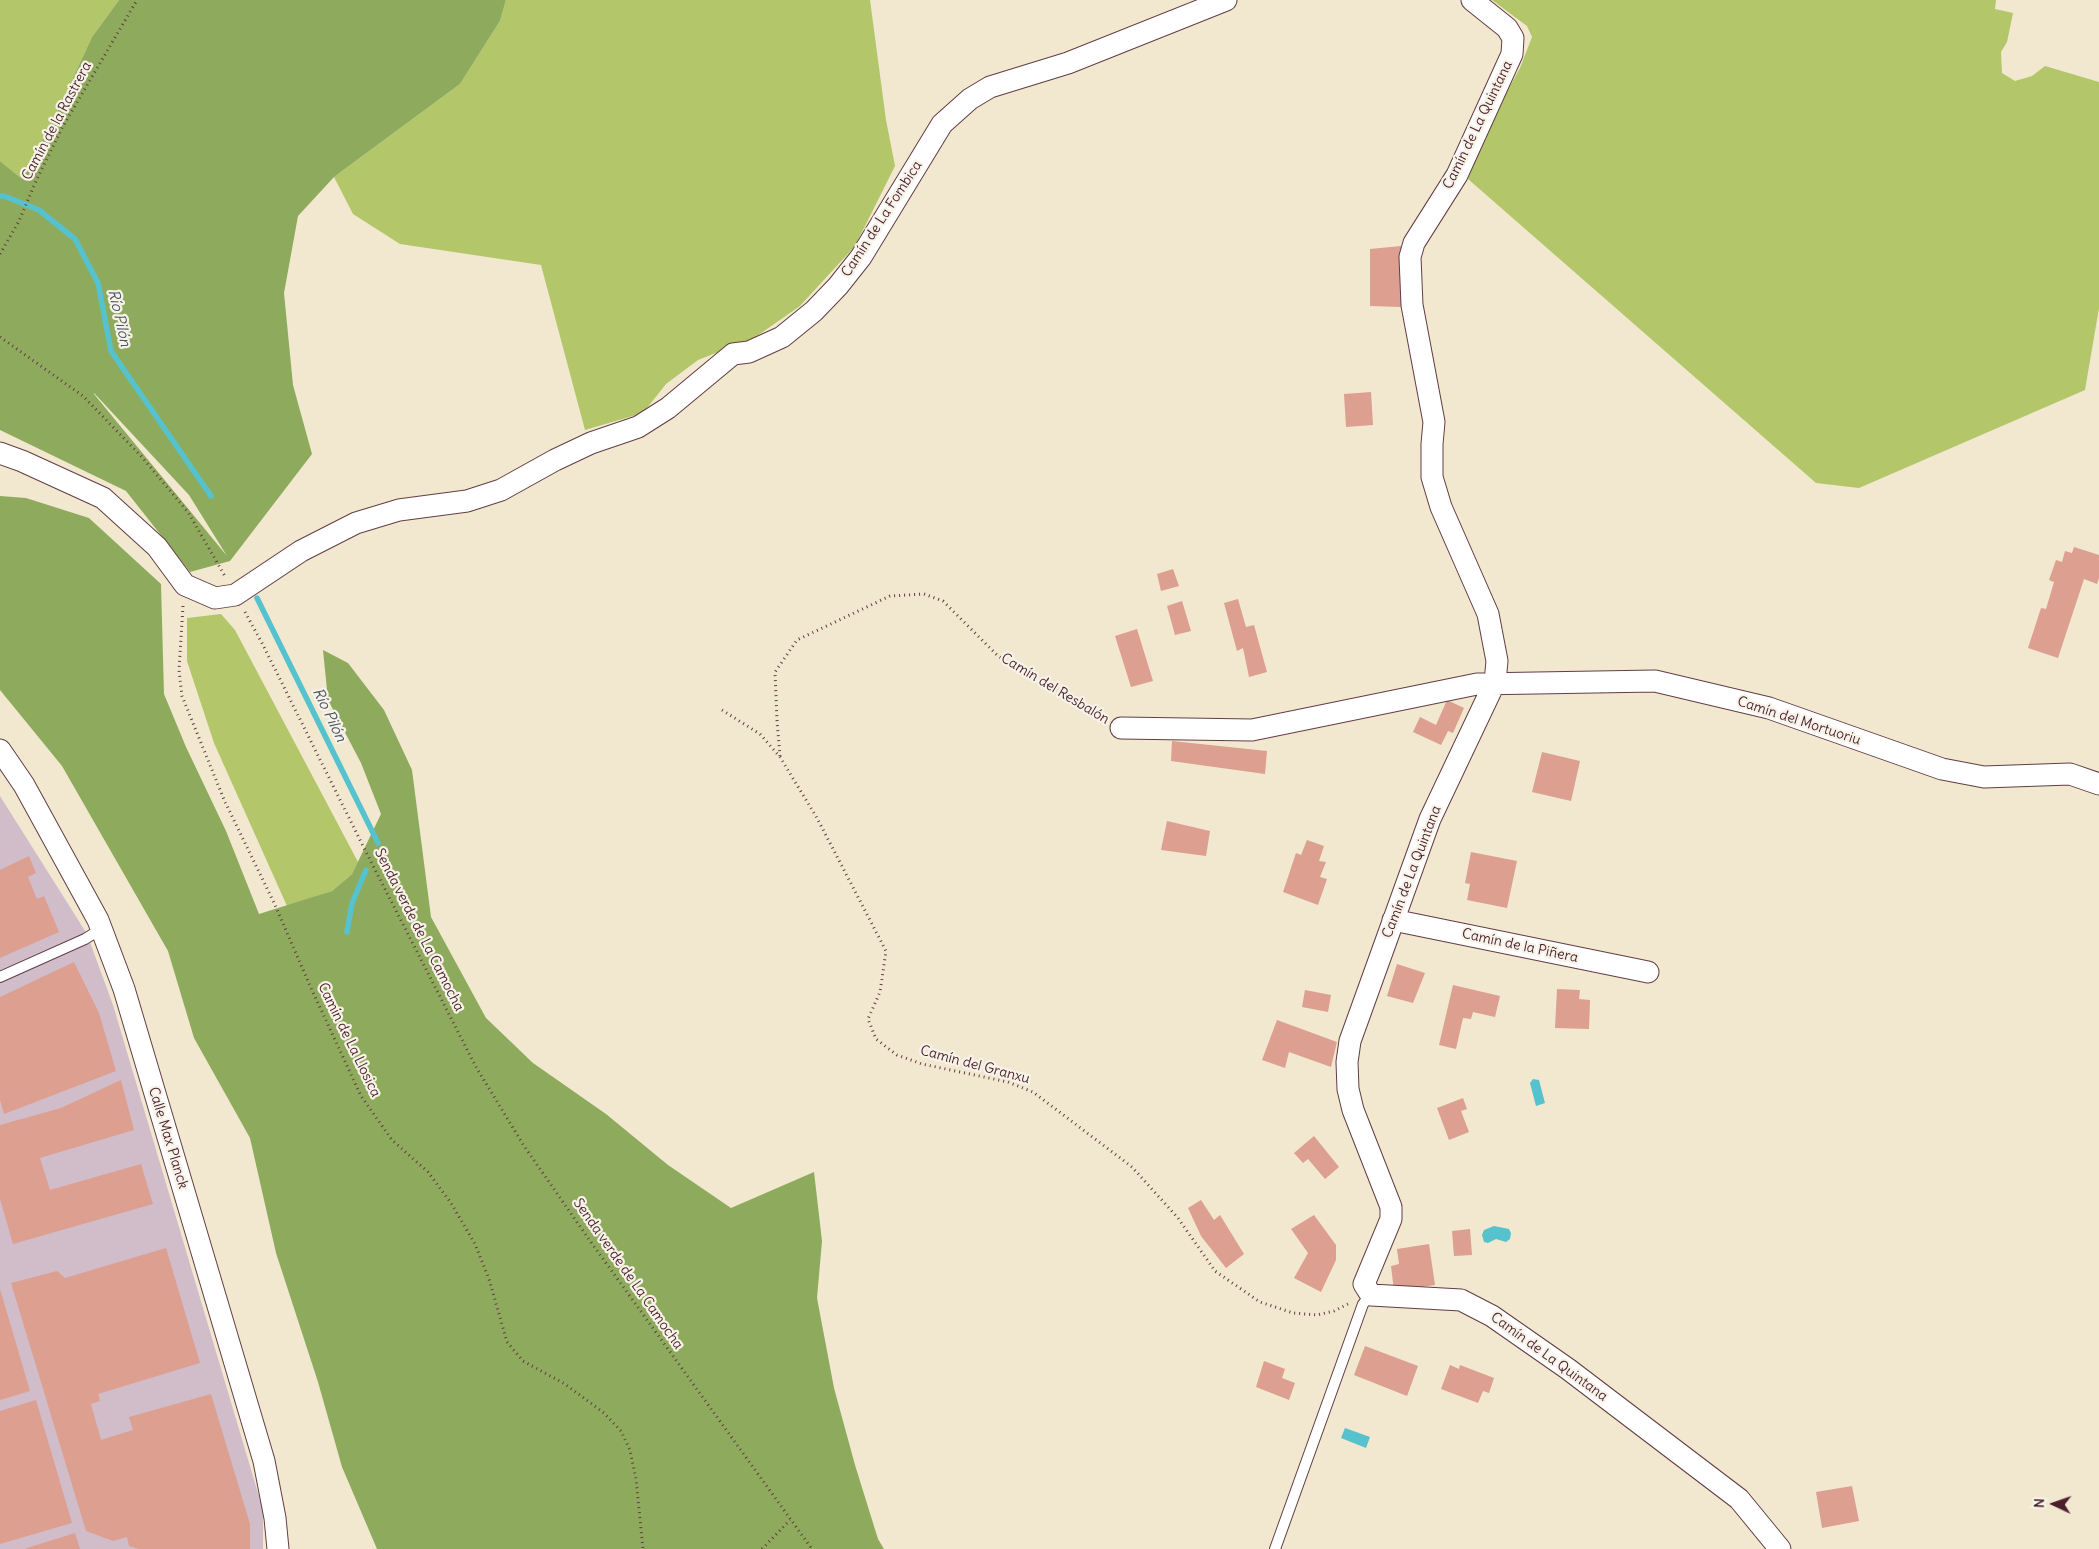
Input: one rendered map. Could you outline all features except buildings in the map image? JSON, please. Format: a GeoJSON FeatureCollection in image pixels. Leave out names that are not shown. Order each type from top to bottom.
{"type":"FeatureCollection","features":[{"type":"Feature","properties":{"kind":"street","name":"Camín de La Fombica"},"geometry":{"type":"LineString","coordinates":[[235,595],[301,550],[356,523],[399,510],[467,500],[501,490],[562,456],[591,443],[638,427],[668,408],[733,354],[749,352],[782,337],[814,311],[838,286],[861,257],[942,124],[970,100],[990,87],[1068,63],[1226,0]]}},
{"type":"Feature","properties":{"kind":"street","name":"Camín de La Quintana"},"geometry":{"type":"LineString","coordinates":[[1472,0],[1507,28],[1513,38],[1512,54],[1457,175],[1414,243],[1410,257],[1412,305],[1434,422],[1432,477],[1441,507],[1488,614],[1497,661],[1495,682],[1430,819],[1350,1041],[1347,1062],[1348,1089],[1353,1110],[1391,1207],[1391,1219],[1367,1289],[1461,1300],[1492,1316],[1568,1369],[1739,1499],[1780,1549]]}},
{"type":"Feature","properties":{"kind":"street"},"geometry":{"type":"LineString","coordinates":[[0,453],[103,498],[157,547],[185,585],[215,598],[235,595]]}},
{"type":"Feature","properties":{"kind":"street","name":"Camín del Mortuoriu"},"geometry":{"type":"LineString","coordinates":[[1495,682],[1655,681],[1769,708],[1942,769],[1984,777],[2070,774],[2099,784]]}},
{"type":"Feature","properties":{"kind":"street","name":"Camín del Resbalón"},"geometry":{"type":"LineString","coordinates":[[1121,728],[1252,730],[1477,684],[1495,682]]}},
{"type":"Feature","properties":{"kind":"street","name":"Calle Max Planck"},"geometry":{"type":"LineString","coordinates":[[0,750],[24,785],[101,929],[124,989],[264,1461],[275,1518],[278,1549]]}},
{"type":"Feature","properties":{"kind":"street","name":"Camín de la Piñera"},"geometry":{"type":"LineString","coordinates":[[1393,920],[1648,972]]}},
{"type":"Feature","properties":{"kind":"lane"},"geometry":{"type":"LineString","coordinates":[[0,977],[85,939],[101,929]]}},
{"type":"Feature","properties":{"kind":"lane"},"geometry":{"type":"LineString","coordinates":[[1275,1549],[1364,1304],[1367,1289]]}},
{"type":"Feature","properties":{"kind":"path","name":"Camín de la Rastrera"},"geometry":{"type":"LineString","coordinates":[[0,254],[19,221],[62,128],[137,0]]}},
{"type":"Feature","properties":{"kind":"path","name":"Senda verde de La Camocha"},"geometry":{"type":"LineString","coordinates":[[0,337],[83,396],[141,456],[188,512],[268,653],[366,852],[481,1075],[540,1169],[812,1549]]}},
{"type":"Feature","properties":{"kind":"path","name":"Camín de La Llosica"},"geometry":{"type":"LineString","coordinates":[[185,585],[179,670],[182,696],[225,802],[275,905],[361,1096],[392,1140],[428,1172],[451,1203],[475,1244],[489,1279],[507,1342],[523,1361],[565,1384],[604,1413],[621,1431],[630,1450],[636,1479],[643,1549]]}},
{"type":"Feature","properties":{"kind":"path","name":"Camín del Resbalón"},"geometry":{"type":"LineString","coordinates":[[780,757],[775,672],[797,640],[890,596],[924,594],[943,601],[998,656],[1121,728]]}},
{"type":"Feature","properties":{"kind":"path","name":"Camín del Granxu"},"geometry":{"type":"LineString","coordinates":[[722,710],[760,734],[780,757],[817,818],[886,950],[880,992],[868,1020],[876,1040],[897,1055],[922,1064],[1008,1082],[1033,1092],[1132,1167],[1178,1218],[1216,1271],[1260,1302],[1293,1313],[1317,1315],[1334,1311],[1348,1304],[1367,1289]]}},
{"type":"Feature","properties":{"kind":"path"},"geometry":{"type":"LineString","coordinates":[[762,1549],[790,1520]]}},
{"type":"Feature","properties":{"kind":"shaded area"},"geometry":{"type":"Polygon","coordinates":[[[0,796],[87,934],[113,1005],[263,1510],[263,1549],[0,1549],[0,796]]]}},
{"type":"Feature","properties":{"kind":"green space"},"geometry":{"type":"Polygon","coordinates":[[[0,0],[119,0],[92,37],[52,123],[21,178],[0,161],[0,0]]]}},
{"type":"Feature","properties":{"kind":"green space"},"geometry":{"type":"Polygon","coordinates":[[[119,0],[506,0],[500,21],[460,84],[334,177],[298,216],[284,293],[293,385],[312,454],[230,561],[190,572],[126,491],[0,430],[0,161],[21,178],[52,123],[92,37],[119,0]],[[94,393],[227,556],[189,495],[94,393]]]}},
{"type":"Feature","properties":{"kind":"green space"},"geometry":{"type":"Polygon","coordinates":[[[506,0],[870,0],[886,120],[895,166],[855,246],[800,306],[754,338],[698,360],[666,384],[643,413],[585,430],[541,265],[400,244],[353,214],[334,177],[460,84],[500,21],[506,0]]]}},
{"type":"Feature","properties":{"kind":"green space"},"geometry":{"type":"Polygon","coordinates":[[[1492,0],[1996,0],[1995,9],[2013,13],[2007,42],[2001,52],[2002,73],[2015,81],[2032,76],[2045,66],[2099,82],[2099,308],[2085,390],[1859,488],[1816,483],[1468,179],[1482,137],[1520,68],[1532,37],[1527,26],[1492,0]]]}},
{"type":"Feature","properties":{"kind":"green space"},"geometry":{"type":"Polygon","coordinates":[[[0,496],[26,498],[89,518],[161,584],[164,694],[186,747],[226,831],[259,914],[332,891],[352,874],[381,814],[361,763],[328,700],[323,650],[348,663],[384,710],[412,770],[431,917],[486,1018],[533,1063],[606,1114],[668,1165],[731,1208],[814,1172],[822,1241],[817,1298],[834,1388],[855,1465],[878,1539],[884,1549],[377,1549],[342,1467],[318,1382],[276,1253],[250,1138],[194,1038],[168,951],[62,766],[0,690],[0,496]]]}},
{"type":"Feature","properties":{"kind":"green space"},"geometry":{"type":"Polygon","coordinates":[[[221,614],[235,630],[358,862],[352,874],[332,891],[287,906],[214,743],[187,661],[187,618],[221,614]]]}},
{"type":"Feature","properties":{"kind":"water"},"geometry":{"type":"Polygon","coordinates":[[[1533,1079],[1539,1080],[1545,1103],[1536,1106],[1530,1083],[1533,1079]]]}},
{"type":"Feature","properties":{"kind":"water"},"geometry":{"type":"Polygon","coordinates":[[[1494,1226],[1509,1229],[1511,1233],[1510,1239],[1506,1242],[1496,1239],[1488,1243],[1484,1242],[1482,1235],[1484,1230],[1494,1226]]]}},
{"type":"Feature","properties":{"kind":"water"},"geometry":{"type":"Polygon","coordinates":[[[1345,1428],[1370,1437],[1366,1448],[1341,1438],[1345,1428]]]}},
{"type":"Feature","properties":{"kind":"waterway","name":"Río Pilón"},"geometry":{"type":"LineString","coordinates":[[0,196],[39,210],[75,239],[98,283],[111,351],[211,496]]}},
{"type":"Feature","properties":{"kind":"waterway","name":"Río Pilón"},"geometry":{"type":"LineString","coordinates":[[257,598],[378,843]]}},
{"type":"Feature","properties":{"kind":"waterway","name":"Río Pilón"},"geometry":{"type":"LineString","coordinates":[[347,932],[352,903],[366,870]]}}]}
